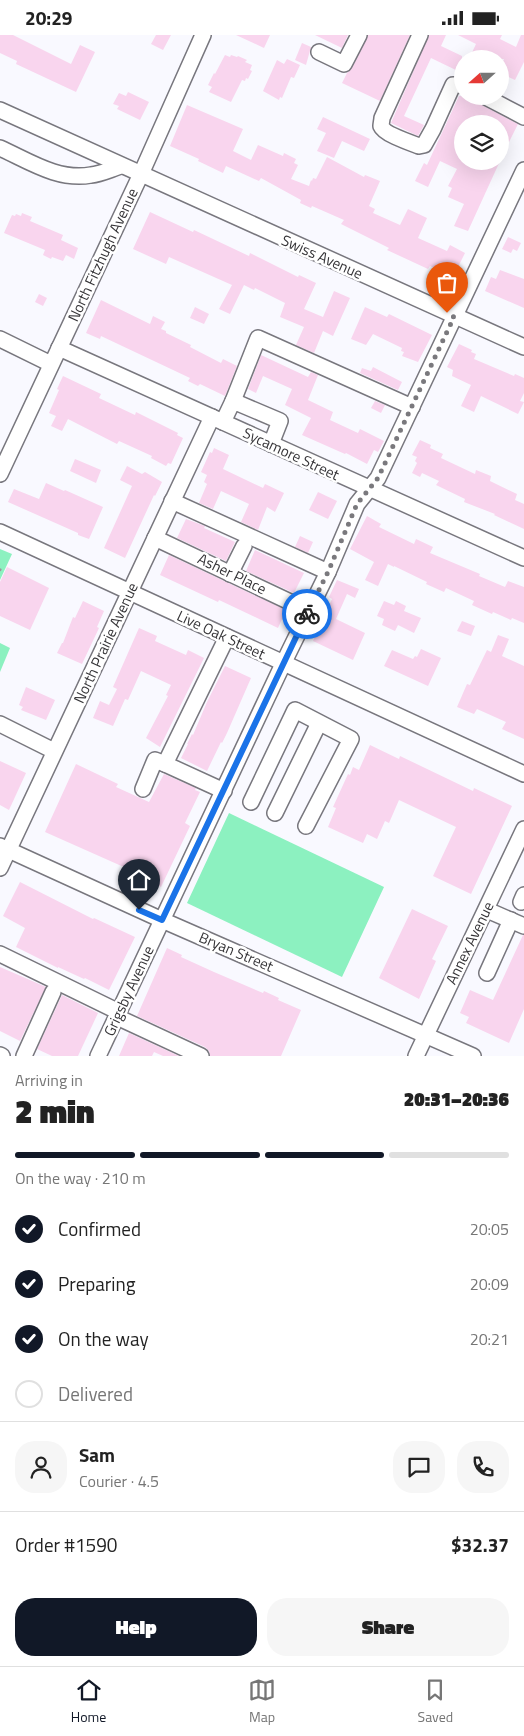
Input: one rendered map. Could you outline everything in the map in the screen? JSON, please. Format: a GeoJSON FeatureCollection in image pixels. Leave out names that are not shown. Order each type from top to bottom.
{"type":"FeatureCollection","features":[{"type":"Feature","properties":{"kind":"street","name":"North Fitzhugh Avenue"},"geometry":{"type":"LineString","coordinates":[[1,469],[141,174],[203,35]]}},
{"type":"Feature","properties":{"kind":"street"},"geometry":{"type":"LineString","coordinates":[[319,52],[344,64],[358,35]]}},
{"type":"Feature","properties":{"kind":"street"},"geometry":{"type":"LineString","coordinates":[[420,35],[382,118],[382,129],[419,147],[424,145],[454,85]]}},
{"type":"Feature","properties":{"kind":"street"},"geometry":{"type":"LineString","coordinates":[[501,105],[524,117]]}},
{"type":"Feature","properties":{"kind":"street","name":"Swiss Avenue"},"geometry":{"type":"LineString","coordinates":[[0,110],[454,317],[524,347]]}},
{"type":"Feature","properties":{"kind":"street"},"geometry":{"type":"LineString","coordinates":[[0,148],[57,174],[76,177],[93,175],[121,166]]}},
{"type":"Feature","properties":{"kind":"street","name":"Grigsby Avenue"},"geometry":{"type":"LineString","coordinates":[[98,1056],[328,572],[357,504],[378,478],[524,170]]}},
{"type":"Feature","properties":{"kind":"street","name":"North Prairie Avenue"},"geometry":{"type":"LineString","coordinates":[[0,868],[4,848],[54,751],[131,593],[172,501],[217,420],[233,401],[258,338],[412,407]]}},
{"type":"Feature","properties":{"kind":"street"},"geometry":{"type":"LineString","coordinates":[[0,339],[51,364]]}},
{"type":"Feature","properties":{"kind":"street","name":"Sycamore Street"},"geometry":{"type":"LineString","coordinates":[[59,348],[524,558]]}},
{"type":"Feature","properties":{"kind":"street"},"geometry":{"type":"LineString","coordinates":[[233,401],[280,421],[271,444]]}},
{"type":"Feature","properties":{"kind":"street"},"geometry":{"type":"LineString","coordinates":[[172,501],[328,572]]}},
{"type":"Feature","properties":{"kind":"street","name":"Live Oak Street"},"geometry":{"type":"LineString","coordinates":[[0,532],[524,774]]}},
{"type":"Feature","properties":{"kind":"street","name":"Asher Place"},"geometry":{"type":"LineString","coordinates":[[155,538],[309,611]]}},
{"type":"Feature","properties":{"kind":"street"},"geometry":{"type":"LineString","coordinates":[[230,574],[244,546]]}},
{"type":"Feature","properties":{"kind":"street"},"geometry":{"type":"LineString","coordinates":[[165,764],[227,637]]}},
{"type":"Feature","properties":{"kind":"street"},"geometry":{"type":"LineString","coordinates":[[251,802],[295,710],[351,739],[306,826]]}},
{"type":"Feature","properties":{"kind":"street"},"geometry":{"type":"LineString","coordinates":[[0,723],[54,751]]}},
{"type":"Feature","properties":{"kind":"street"},"geometry":{"type":"LineString","coordinates":[[275,813],[319,723]]}},
{"type":"Feature","properties":{"kind":"street"},"geometry":{"type":"LineString","coordinates":[[143,789],[155,760],[224,791]]}},
{"type":"Feature","properties":{"kind":"street","name":"Annex Avenue"},"geometry":{"type":"LineString","coordinates":[[416,1056],[524,829]]}},
{"type":"Feature","properties":{"kind":"street","name":"Bryan Street"},"geometry":{"type":"LineString","coordinates":[[4,848],[162,920],[473,1056]]}},
{"type":"Feature","properties":{"kind":"street"},"geometry":{"type":"LineString","coordinates":[[486,910],[518,923],[486,973]]}},
{"type":"Feature","properties":{"kind":"street"},"geometry":{"type":"LineString","coordinates":[[0,954],[201,1056]]}},
{"type":"Feature","properties":{"kind":"street"},"geometry":{"type":"LineString","coordinates":[[24,1056],[53,992]]}},
{"type":"Feature","properties":{"kind":"green space"},"geometry":{"type":"Polygon","coordinates":[[[0,549],[12,554],[0,580],[0,549]]]}},
{"type":"Feature","properties":{"kind":"green space"},"geometry":{"type":"Polygon","coordinates":[[[0,643],[10,648],[0,672],[0,643]]]}},
{"type":"Feature","properties":{"kind":"green space"},"geometry":{"type":"Polygon","coordinates":[[[229,813],[384,887],[342,977],[187,903],[229,813]]]}},
{"type":"Feature","properties":{"kind":"building"},"geometry":{"type":"Polygon","coordinates":[[[0,35],[13,35],[71,64],[80,45],[95,52],[76,92],[16,64],[17,61],[0,53],[0,35]]]}},
{"type":"Feature","properties":{"kind":"building"},"geometry":{"type":"Polygon","coordinates":[[[156,35],[171,35],[163,50],[151,44],[156,35]]]}},
{"type":"Feature","properties":{"kind":"building"},"geometry":{"type":"Polygon","coordinates":[[[236,35],[270,35],[264,48],[236,35]]]}},
{"type":"Feature","properties":{"kind":"building"},"geometry":{"type":"Polygon","coordinates":[[[315,35],[348,35],[342,48],[315,35]]]}},
{"type":"Feature","properties":{"kind":"building"},"geometry":{"type":"Polygon","coordinates":[[[368,35],[410,35],[380,101],[342,83],[352,68],[368,35]]]}},
{"type":"Feature","properties":{"kind":"building"},"geometry":{"type":"Polygon","coordinates":[[[429,35],[446,35],[441,46],[454,52],[454,69],[431,58],[404,116],[424,125],[418,136],[391,123],[429,35]]]}},
{"type":"Feature","properties":{"kind":"building"},"geometry":{"type":"Polygon","coordinates":[[[458,35],[502,35],[500,39],[516,47],[521,35],[524,35],[524,62],[515,80],[509,77],[509,50],[473,50],[476,44],[458,35]]]}},
{"type":"Feature","properties":{"kind":"building"},"geometry":{"type":"Polygon","coordinates":[[[302,43],[311,47],[306,65],[295,60],[302,43]]]}},
{"type":"Feature","properties":{"kind":"building"},"geometry":{"type":"Polygon","coordinates":[[[225,55],[230,57],[231,55],[238,56],[247,60],[245,62],[252,65],[250,70],[252,71],[248,79],[242,80],[231,102],[209,92],[212,87],[208,85],[225,55]]]}},
{"type":"Feature","properties":{"kind":"building"},"geometry":{"type":"Polygon","coordinates":[[[287,59],[300,65],[294,78],[291,77],[282,98],[280,97],[279,100],[263,91],[277,60],[284,64],[287,59]]]}},
{"type":"Feature","properties":{"kind":"building"},"geometry":{"type":"Polygon","coordinates":[[[128,92],[149,102],[140,120],[117,109],[119,106],[113,104],[119,93],[126,96],[128,92]]]}},
{"type":"Feature","properties":{"kind":"building"},"geometry":{"type":"Polygon","coordinates":[[[187,105],[243,129],[233,151],[251,160],[258,145],[283,156],[284,153],[296,159],[294,163],[298,165],[291,179],[309,186],[313,178],[316,179],[327,157],[364,177],[365,175],[380,181],[369,206],[375,209],[373,213],[400,225],[408,209],[427,218],[418,238],[447,251],[450,245],[465,253],[456,271],[448,268],[446,274],[430,266],[428,269],[387,250],[389,248],[341,224],[344,220],[312,206],[311,208],[300,203],[301,200],[261,178],[259,181],[226,166],[223,173],[198,161],[199,159],[170,146],[187,105]]]}},
{"type":"Feature","properties":{"kind":"building"},"geometry":{"type":"Polygon","coordinates":[[[455,105],[482,105],[501,115],[454,115],[454,168],[440,161],[428,187],[415,181],[424,163],[427,165],[455,105]]]}},
{"type":"Feature","properties":{"kind":"building"},"geometry":{"type":"Polygon","coordinates":[[[323,117],[370,139],[364,151],[342,141],[334,158],[317,151],[326,133],[317,129],[323,117]]]}},
{"type":"Feature","properties":{"kind":"building"},"geometry":{"type":"Polygon","coordinates":[[[509,119],[518,124],[509,142],[509,119]]]}},
{"type":"Feature","properties":{"kind":"building"},"geometry":{"type":"Polygon","coordinates":[[[456,170],[496,170],[468,231],[454,226],[464,204],[448,197],[452,188],[448,186],[456,170]]]}},
{"type":"Feature","properties":{"kind":"building"},"geometry":{"type":"Polygon","coordinates":[[[150,212],[249,256],[250,253],[298,277],[299,275],[316,283],[304,309],[323,317],[334,291],[350,298],[333,336],[323,331],[314,353],[296,345],[304,327],[280,317],[285,303],[255,288],[254,290],[244,285],[230,314],[219,309],[232,285],[169,257],[166,264],[133,249],[150,212]]]}},
{"type":"Feature","properties":{"kind":"building"},"geometry":{"type":"Polygon","coordinates":[[[22,213],[32,217],[30,221],[63,235],[61,240],[78,248],[74,259],[66,255],[63,261],[52,257],[51,259],[43,255],[45,250],[4,233],[12,215],[21,216],[22,213]]]}},
{"type":"Feature","properties":{"kind":"building"},"geometry":{"type":"Polygon","coordinates":[[[508,237],[521,243],[517,251],[513,249],[511,253],[502,249],[508,237]]]}},
{"type":"Feature","properties":{"kind":"building"},"geometry":{"type":"Polygon","coordinates":[[[500,270],[524,279],[524,308],[485,291],[491,277],[496,279],[500,270]]]}},
{"type":"Feature","properties":{"kind":"building"},"geometry":{"type":"Polygon","coordinates":[[[39,294],[47,298],[43,306],[35,302],[39,294]]]}},
{"type":"Feature","properties":{"kind":"building"},"geometry":{"type":"Polygon","coordinates":[[[101,300],[150,324],[153,316],[165,322],[161,329],[166,331],[166,333],[221,363],[223,359],[237,366],[225,396],[200,384],[198,386],[188,381],[190,378],[101,336],[100,339],[86,333],[101,300]]]}},
{"type":"Feature","properties":{"kind":"building"},"geometry":{"type":"Polygon","coordinates":[[[195,307],[209,314],[204,324],[190,318],[195,307]]]}},
{"type":"Feature","properties":{"kind":"building"},"geometry":{"type":"Polygon","coordinates":[[[365,307],[387,317],[389,314],[432,335],[418,362],[402,356],[404,352],[401,351],[402,348],[373,334],[366,345],[351,339],[365,307]]]}},
{"type":"Feature","properties":{"kind":"building"},"geometry":{"type":"Polygon","coordinates":[[[459,344],[476,354],[474,359],[514,376],[515,374],[524,378],[524,393],[520,401],[524,402],[518,414],[481,396],[474,412],[461,406],[471,385],[452,376],[453,370],[447,367],[459,344]]]}},
{"type":"Feature","properties":{"kind":"building"},"geometry":{"type":"Polygon","coordinates":[[[261,355],[308,377],[311,372],[318,375],[308,400],[333,412],[330,420],[358,433],[360,429],[384,441],[378,452],[374,450],[367,464],[302,435],[311,418],[285,405],[292,389],[263,376],[256,393],[248,389],[261,355]]]}},
{"type":"Feature","properties":{"kind":"building"},"geometry":{"type":"Polygon","coordinates":[[[373,367],[402,382],[398,390],[360,373],[362,368],[371,371],[373,367]]]}},
{"type":"Feature","properties":{"kind":"building"},"geometry":{"type":"Polygon","coordinates":[[[63,376],[101,394],[99,398],[135,415],[136,412],[178,433],[177,435],[183,438],[171,464],[168,463],[166,466],[151,458],[152,456],[119,441],[117,444],[68,419],[62,431],[51,426],[56,416],[49,413],[63,376]]]}},
{"type":"Feature","properties":{"kind":"building"},"geometry":{"type":"Polygon","coordinates":[[[375,401],[385,405],[381,413],[371,408],[375,401]]]}},
{"type":"Feature","properties":{"kind":"building"},"geometry":{"type":"Polygon","coordinates":[[[420,440],[431,445],[430,448],[443,454],[441,458],[475,474],[476,470],[491,476],[490,481],[517,494],[515,500],[524,504],[524,529],[495,514],[464,502],[465,499],[436,485],[439,481],[422,473],[420,477],[412,473],[417,463],[415,461],[417,457],[412,455],[420,440]]]}},
{"type":"Feature","properties":{"kind":"building"},"geometry":{"type":"Polygon","coordinates":[[[214,448],[229,455],[223,469],[263,488],[265,484],[284,493],[275,512],[267,507],[258,530],[241,522],[249,504],[221,491],[213,509],[199,503],[207,484],[204,482],[207,475],[201,472],[210,452],[212,453],[214,448]]]}},
{"type":"Feature","properties":{"kind":"building"},"geometry":{"type":"Polygon","coordinates":[[[75,459],[101,470],[96,483],[70,471],[75,459]]]}},
{"type":"Feature","properties":{"kind":"building"},"geometry":{"type":"Polygon","coordinates":[[[127,466],[142,474],[145,472],[162,482],[154,495],[125,558],[104,548],[132,486],[120,480],[127,466]]]}},
{"type":"Feature","properties":{"kind":"building"},"geometry":{"type":"Polygon","coordinates":[[[46,483],[103,507],[89,539],[8,502],[14,489],[39,499],[46,483]]]}},
{"type":"Feature","properties":{"kind":"building"},"geometry":{"type":"Polygon","coordinates":[[[318,492],[337,501],[328,519],[309,510],[318,492]]]}},
{"type":"Feature","properties":{"kind":"building"},"geometry":{"type":"Polygon","coordinates":[[[367,516],[381,524],[379,527],[414,544],[416,539],[433,547],[430,553],[480,574],[479,576],[505,587],[508,581],[524,587],[524,623],[512,618],[511,620],[493,612],[492,614],[472,605],[474,601],[446,588],[444,592],[388,564],[378,586],[365,580],[374,562],[350,549],[367,516]]]}},
{"type":"Feature","properties":{"kind":"building"},"geometry":{"type":"Polygon","coordinates":[[[186,519],[205,526],[204,528],[235,542],[226,561],[177,538],[186,519]]]}},
{"type":"Feature","properties":{"kind":"building"},"geometry":{"type":"Polygon","coordinates":[[[300,536],[313,542],[308,553],[295,547],[300,536]]]}},
{"type":"Feature","properties":{"kind":"building"},"geometry":{"type":"Polygon","coordinates":[[[255,550],[304,573],[294,593],[246,571],[255,550]]]}},
{"type":"Feature","properties":{"kind":"building"},"geometry":{"type":"Polygon","coordinates":[[[169,555],[286,610],[278,628],[160,575],[169,555]]]}},
{"type":"Feature","properties":{"kind":"building"},"geometry":{"type":"Polygon","coordinates":[[[7,567],[49,588],[30,630],[0,616],[0,582],[7,567]]]}},
{"type":"Feature","properties":{"kind":"building"},"geometry":{"type":"Polygon","coordinates":[[[337,580],[359,589],[355,598],[347,594],[336,619],[365,633],[353,660],[313,641],[332,599],[329,597],[337,580]]]}},
{"type":"Feature","properties":{"kind":"building"},"geometry":{"type":"Polygon","coordinates":[[[83,601],[104,611],[97,627],[99,628],[82,664],[57,653],[73,617],[75,618],[83,601]]]}},
{"type":"Feature","properties":{"kind":"building"},"geometry":{"type":"Polygon","coordinates":[[[384,601],[394,605],[396,601],[406,606],[404,611],[421,618],[414,633],[398,625],[395,631],[382,625],[384,619],[377,616],[384,601]]]}},
{"type":"Feature","properties":{"kind":"building"},"geometry":{"type":"Polygon","coordinates":[[[462,621],[475,626],[471,636],[457,631],[462,621]]]}},
{"type":"Feature","properties":{"kind":"building"},"geometry":{"type":"Polygon","coordinates":[[[139,628],[157,636],[155,641],[186,655],[188,650],[204,658],[160,747],[146,738],[168,696],[166,695],[171,685],[141,671],[128,700],[125,699],[113,726],[93,718],[100,701],[109,705],[117,689],[113,687],[139,628]]]}},
{"type":"Feature","properties":{"kind":"building"},"geometry":{"type":"Polygon","coordinates":[[[498,635],[509,639],[502,656],[524,666],[524,739],[502,729],[506,722],[477,709],[474,714],[457,707],[467,684],[470,685],[487,650],[491,652],[498,635]]]}},
{"type":"Feature","properties":{"kind":"building"},"geometry":{"type":"Polygon","coordinates":[[[421,649],[441,658],[428,686],[384,666],[392,650],[413,659],[415,656],[417,657],[421,649]]]}},
{"type":"Feature","properties":{"kind":"building"},"geometry":{"type":"Polygon","coordinates":[[[225,666],[251,678],[227,733],[207,771],[181,758],[225,666]]]}},
{"type":"Feature","properties":{"kind":"building"},"geometry":{"type":"Polygon","coordinates":[[[26,687],[55,700],[46,720],[21,710],[23,707],[19,705],[26,687]]]}},
{"type":"Feature","properties":{"kind":"building"},"geometry":{"type":"Polygon","coordinates":[[[370,745],[399,759],[400,756],[473,791],[474,788],[512,806],[471,894],[433,876],[456,827],[399,800],[389,823],[385,821],[377,839],[367,834],[363,843],[328,827],[336,808],[333,807],[348,774],[350,775],[353,767],[359,770],[370,745]]]}},
{"type":"Feature","properties":{"kind":"building"},"geometry":{"type":"Polygon","coordinates":[[[0,761],[26,773],[9,810],[0,805],[0,761]]]}},
{"type":"Feature","properties":{"kind":"building"},"geometry":{"type":"Polygon","coordinates":[[[76,764],[118,784],[116,787],[149,802],[164,774],[196,788],[195,790],[200,792],[185,823],[190,826],[161,887],[143,878],[144,876],[45,832],[76,764]]]}},
{"type":"Feature","properties":{"kind":"building"},"geometry":{"type":"Polygon","coordinates":[[[20,882],[93,919],[135,937],[109,990],[16,947],[25,928],[3,916],[20,882]]]}},
{"type":"Feature","properties":{"kind":"building"},"geometry":{"type":"Polygon","coordinates":[[[412,909],[448,926],[432,959],[436,961],[419,999],[379,978],[412,909]]]}},
{"type":"Feature","properties":{"kind":"building"},"geometry":{"type":"Polygon","coordinates":[[[523,935],[524,1009],[509,1043],[466,1023],[469,1017],[460,1013],[470,990],[493,1000],[523,935]]]}},
{"type":"Feature","properties":{"kind":"building"},"geometry":{"type":"Polygon","coordinates":[[[167,948],[182,955],[181,957],[263,993],[264,991],[279,998],[278,1000],[301,1010],[281,1056],[210,1056],[209,1051],[205,1047],[137,1016],[167,948]]]}},
{"type":"Feature","properties":{"kind":"building"},"geometry":{"type":"Polygon","coordinates":[[[0,967],[46,987],[20,1041],[0,1031],[0,967]]]}},
{"type":"Feature","properties":{"kind":"building"},"geometry":{"type":"Polygon","coordinates":[[[62,995],[98,1013],[78,1056],[52,1056],[37,1049],[62,995]]]}},
{"type":"Feature","properties":{"kind":"building"},"geometry":{"type":"Polygon","coordinates":[[[129,1033],[179,1056],[163,1056],[154,1052],[152,1056],[119,1056],[129,1033]]]}},
{"type":"Feature","properties":{"kind":"way so far"},"geometry":{"type":"LineString","coordinates":[[307,614],[328,572],[357,504],[378,478],[454,317],[447,313]]}},
{"type":"Feature","properties":{"kind":"route"},"geometry":{"type":"LineString","coordinates":[[139,910],[162,920],[307,614]]}}]}
